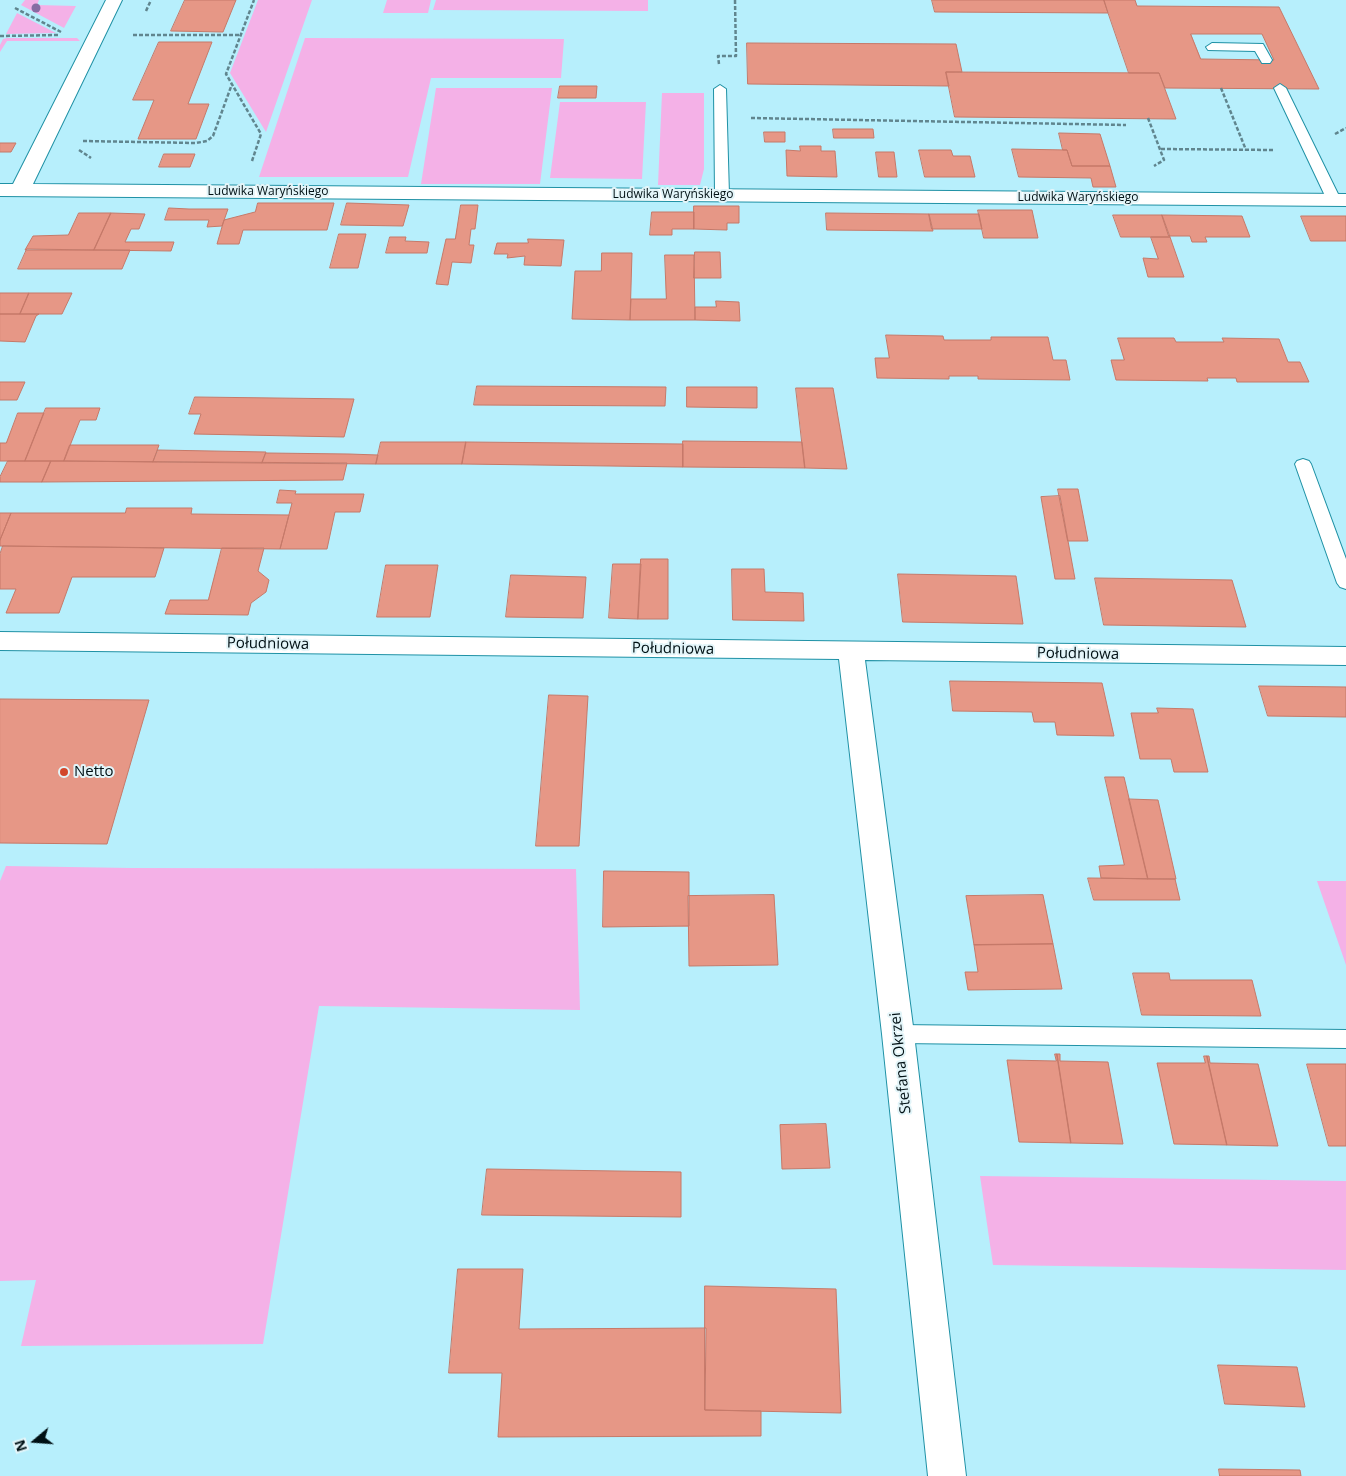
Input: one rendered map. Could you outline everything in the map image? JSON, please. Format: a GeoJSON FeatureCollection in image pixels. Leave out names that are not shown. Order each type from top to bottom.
{"type":"FeatureCollection","features":[{"type":"Feature","properties":{"kind":"street"},"geometry":{"type":"LineString","coordinates":[[20,190],[114,0]]}},
{"type":"Feature","properties":{"kind":"street","name":"Ludwika Waryńskiego"},"geometry":{"type":"LineString","coordinates":[[0,190],[1340,200]]}},
{"type":"Feature","properties":{"kind":"street","name":"Południowa"},"geometry":{"type":"LineString","coordinates":[[0,640],[1346,656]]}},
{"type":"Feature","properties":{"kind":"street","name":"Stefana Okrzei"},"geometry":{"type":"LineString","coordinates":[[851,651],[898,1034],[947,1476]]}},
{"type":"Feature","properties":{"kind":"lane"},"geometry":{"type":"LineString","coordinates":[[1212,47],[1259,47],[1266,60]]}},
{"type":"Feature","properties":{"kind":"lane"},"geometry":{"type":"LineString","coordinates":[[1280,88],[1340,200]]}},
{"type":"Feature","properties":{"kind":"lane"},"geometry":{"type":"LineString","coordinates":[[720,89],[722,196]]}},
{"type":"Feature","properties":{"kind":"lane"},"geometry":{"type":"LineString","coordinates":[[1302,464],[1346,583]]}},
{"type":"Feature","properties":{"kind":"lane"},"geometry":{"type":"LineString","coordinates":[[898,1034],[1346,1038]]}},
{"type":"Feature","properties":{"kind":"path"},"geometry":{"type":"LineString","coordinates":[[249,170],[261,134],[226,74],[254,0]]}},
{"type":"Feature","properties":{"kind":"path"},"geometry":{"type":"LineString","coordinates":[[735,0],[736,56]]}},
{"type":"Feature","properties":{"kind":"path"},"geometry":{"type":"LineString","coordinates":[[15,8],[68,35]]}},
{"type":"Feature","properties":{"kind":"path"},"geometry":{"type":"LineString","coordinates":[[83,141],[196,143],[207,141],[213,136],[232,84]]}},
{"type":"Feature","properties":{"kind":"path"},"geometry":{"type":"LineString","coordinates":[[1221,88],[1246,150]]}},
{"type":"Feature","properties":{"kind":"path"},"geometry":{"type":"LineString","coordinates":[[721,118],[1126,125]]}},
{"type":"Feature","properties":{"kind":"path"},"geometry":{"type":"LineString","coordinates":[[1148,118],[1164,160],[1149,169]]}},
{"type":"Feature","properties":{"kind":"path"},"geometry":{"type":"LineString","coordinates":[[1161,150],[1303,150],[1346,128]]}},
{"type":"Feature","properties":{"kind":"shaded area"},"geometry":{"type":"Polygon","coordinates":[[[25,0],[39,0],[37,5],[76,6],[64,28],[21,5],[25,0]]]}},
{"type":"Feature","properties":{"kind":"shaded area"},"geometry":{"type":"Polygon","coordinates":[[[258,0],[312,0],[266,132],[230,73],[258,0]]]}},
{"type":"Feature","properties":{"kind":"shaded area"},"geometry":{"type":"Polygon","coordinates":[[[387,0],[431,0],[428,13],[383,13],[387,0]]]}},
{"type":"Feature","properties":{"kind":"shaded area"},"geometry":{"type":"Polygon","coordinates":[[[436,0],[648,0],[648,11],[433,10],[436,0]]]}},
{"type":"Feature","properties":{"kind":"shaded area"},"geometry":{"type":"Polygon","coordinates":[[[17,13],[56,33],[6,34],[17,13]]]}},
{"type":"Feature","properties":{"kind":"shaded area"},"geometry":{"type":"Polygon","coordinates":[[[77,38],[80,41],[7,41],[0,52],[0,45],[3,39],[77,38]]]}},
{"type":"Feature","properties":{"kind":"shaded area"},"geometry":{"type":"Polygon","coordinates":[[[305,38],[564,39],[561,78],[431,78],[408,177],[259,177],[305,38]]]}},
{"type":"Feature","properties":{"kind":"shaded area"},"geometry":{"type":"Polygon","coordinates":[[[436,88],[552,88],[540,184],[421,184],[436,88]]]}},
{"type":"Feature","properties":{"kind":"shaded area"},"geometry":{"type":"Polygon","coordinates":[[[662,93],[704,93],[704,169],[700,185],[658,185],[662,93]]]}},
{"type":"Feature","properties":{"kind":"shaded area"},"geometry":{"type":"Polygon","coordinates":[[[560,102],[646,102],[642,179],[550,178],[560,102]]]}},
{"type":"Feature","properties":{"kind":"shaded area"},"geometry":{"type":"Polygon","coordinates":[[[6,866],[576,869],[580,1010],[319,1006],[263,1344],[21,1346],[36,1280],[0,1281],[0,881],[6,866]]]}},
{"type":"Feature","properties":{"kind":"shaded area"},"geometry":{"type":"Polygon","coordinates":[[[1317,881],[1346,881],[1346,965],[1317,881]]]}},
{"type":"Feature","properties":{"kind":"shaded area"},"geometry":{"type":"Polygon","coordinates":[[[980,1176],[1346,1181],[1346,1270],[993,1265],[980,1176]]]}},
{"type":"Feature","properties":{"kind":"building"},"geometry":{"type":"Polygon","coordinates":[[[185,0],[236,0],[223,32],[171,31],[185,0]]]}},
{"type":"Feature","properties":{"kind":"building"},"geometry":{"type":"Polygon","coordinates":[[[932,0],[1104,0],[1108,13],[935,12],[932,0]]]}},
{"type":"Feature","properties":{"kind":"building"},"geometry":{"type":"Polygon","coordinates":[[[1104,0],[1135,0],[1137,6],[1279,7],[1319,89],[1165,88],[1159,73],[1129,73],[1104,0]],[[1191,34],[1201,59],[1274,60],[1262,34],[1191,34]]]}},
{"type":"Feature","properties":{"kind":"building"},"geometry":{"type":"Polygon","coordinates":[[[159,42],[212,42],[188,104],[209,104],[196,139],[138,139],[154,100],[133,100],[159,42]]]}},
{"type":"Feature","properties":{"kind":"building"},"geometry":{"type":"Polygon","coordinates":[[[747,43],[956,44],[962,72],[946,72],[949,86],[748,84],[747,43]]]}},
{"type":"Feature","properties":{"kind":"building"},"geometry":{"type":"Polygon","coordinates":[[[946,72],[1159,73],[1176,119],[955,117],[946,72]]]}},
{"type":"Feature","properties":{"kind":"building"},"geometry":{"type":"Polygon","coordinates":[[[560,86],[597,86],[596,98],[558,98],[560,86]]]}},
{"type":"Feature","properties":{"kind":"building"},"geometry":{"type":"Polygon","coordinates":[[[833,129],[873,129],[874,138],[834,138],[833,129]]]}},
{"type":"Feature","properties":{"kind":"building"},"geometry":{"type":"Polygon","coordinates":[[[764,132],[785,132],[785,142],[765,142],[764,132]]]}},
{"type":"Feature","properties":{"kind":"building"},"geometry":{"type":"Polygon","coordinates":[[[1059,133],[1100,134],[1110,166],[1072,166],[1067,150],[1063,150],[1059,133]]]}},
{"type":"Feature","properties":{"kind":"building"},"geometry":{"type":"Polygon","coordinates":[[[0,143],[16,143],[11,152],[0,152],[0,143]]]}},
{"type":"Feature","properties":{"kind":"building"},"geometry":{"type":"Polygon","coordinates":[[[800,146],[821,146],[821,151],[835,151],[837,177],[787,176],[786,150],[800,151],[800,146]]]}},
{"type":"Feature","properties":{"kind":"building"},"geometry":{"type":"Polygon","coordinates":[[[1012,149],[1067,150],[1072,166],[1110,166],[1116,187],[1093,187],[1091,178],[1019,177],[1012,149]]]}},
{"type":"Feature","properties":{"kind":"building"},"geometry":{"type":"Polygon","coordinates":[[[919,150],[951,150],[953,156],[970,156],[975,177],[925,177],[919,150]]]}},
{"type":"Feature","properties":{"kind":"building"},"geometry":{"type":"Polygon","coordinates":[[[876,152],[894,152],[897,177],[879,177],[876,152]]]}},
{"type":"Feature","properties":{"kind":"building"},"geometry":{"type":"Polygon","coordinates":[[[164,154],[195,154],[190,167],[159,167],[164,154]]]}},
{"type":"Feature","properties":{"kind":"building"},"geometry":{"type":"Polygon","coordinates":[[[258,203],[334,203],[327,230],[243,230],[239,244],[217,244],[224,220],[255,212],[258,203]]]}},
{"type":"Feature","properties":{"kind":"building"},"geometry":{"type":"Polygon","coordinates":[[[347,203],[409,205],[403,226],[341,225],[347,203]]]}},
{"type":"Feature","properties":{"kind":"building"},"geometry":{"type":"Polygon","coordinates":[[[461,205],[478,205],[475,229],[471,229],[469,245],[474,245],[471,263],[452,262],[448,285],[436,284],[446,239],[455,239],[461,205]]]}},
{"type":"Feature","properties":{"kind":"building"},"geometry":{"type":"Polygon","coordinates":[[[694,206],[739,206],[739,223],[727,223],[727,230],[694,229],[694,206]]]}},
{"type":"Feature","properties":{"kind":"building"},"geometry":{"type":"Polygon","coordinates":[[[169,208],[228,209],[222,226],[207,227],[209,220],[165,220],[169,208]]]}},
{"type":"Feature","properties":{"kind":"building"},"geometry":{"type":"Polygon","coordinates":[[[978,210],[1032,210],[1038,238],[984,238],[978,210]]]}},
{"type":"Feature","properties":{"kind":"building"},"geometry":{"type":"Polygon","coordinates":[[[652,212],[694,212],[694,229],[672,229],[672,235],[650,235],[652,212]]]}},
{"type":"Feature","properties":{"kind":"building"},"geometry":{"type":"Polygon","coordinates":[[[79,213],[111,213],[94,250],[25,250],[33,236],[68,235],[79,213]]]}},
{"type":"Feature","properties":{"kind":"building"},"geometry":{"type":"Polygon","coordinates":[[[111,213],[145,214],[139,229],[131,229],[125,242],[174,242],[171,251],[94,250],[111,213]]]}},
{"type":"Feature","properties":{"kind":"building"},"geometry":{"type":"Polygon","coordinates":[[[826,213],[929,214],[933,231],[827,230],[826,213]]]}},
{"type":"Feature","properties":{"kind":"building"},"geometry":{"type":"Polygon","coordinates":[[[929,214],[979,214],[982,229],[932,229],[929,214]]]}},
{"type":"Feature","properties":{"kind":"building"},"geometry":{"type":"Polygon","coordinates":[[[1113,215],[1162,215],[1170,237],[1121,237],[1113,215]]]}},
{"type":"Feature","properties":{"kind":"building"},"geometry":{"type":"Polygon","coordinates":[[[1162,215],[1242,216],[1250,237],[1205,237],[1207,242],[1192,242],[1190,236],[1169,236],[1162,215]]]}},
{"type":"Feature","properties":{"kind":"building"},"geometry":{"type":"Polygon","coordinates":[[[1301,216],[1346,216],[1346,241],[1311,241],[1301,216]]]}},
{"type":"Feature","properties":{"kind":"building"},"geometry":{"type":"Polygon","coordinates":[[[339,234],[366,234],[358,268],[330,268],[339,234]]]}},
{"type":"Feature","properties":{"kind":"building"},"geometry":{"type":"Polygon","coordinates":[[[390,237],[406,237],[405,241],[429,242],[427,253],[386,253],[390,237]]]}},
{"type":"Feature","properties":{"kind":"building"},"geometry":{"type":"Polygon","coordinates":[[[1151,237],[1170,237],[1184,277],[1148,277],[1143,258],[1158,259],[1151,237]]]}},
{"type":"Feature","properties":{"kind":"building"},"geometry":{"type":"Polygon","coordinates":[[[528,239],[564,240],[561,266],[524,265],[525,256],[507,258],[508,254],[494,254],[497,243],[528,243],[528,239]]]}},
{"type":"Feature","properties":{"kind":"building"},"geometry":{"type":"Polygon","coordinates":[[[27,249],[130,250],[122,269],[18,269],[27,249]]]}},
{"type":"Feature","properties":{"kind":"building"},"geometry":{"type":"Polygon","coordinates":[[[695,252],[720,252],[721,278],[694,278],[695,252]]]}},
{"type":"Feature","properties":{"kind":"building"},"geometry":{"type":"Polygon","coordinates":[[[602,253],[632,253],[630,320],[572,319],[575,271],[601,271],[602,253]]]}},
{"type":"Feature","properties":{"kind":"building"},"geometry":{"type":"Polygon","coordinates":[[[665,255],[694,255],[695,320],[630,320],[631,299],[666,299],[665,255]]]}},
{"type":"Feature","properties":{"kind":"building"},"geometry":{"type":"Polygon","coordinates":[[[0,293],[29,293],[20,314],[0,314],[0,293]]]}},
{"type":"Feature","properties":{"kind":"building"},"geometry":{"type":"Polygon","coordinates":[[[29,293],[72,293],[62,314],[20,314],[29,293]]]}},
{"type":"Feature","properties":{"kind":"building"},"geometry":{"type":"Polygon","coordinates":[[[716,301],[739,302],[740,321],[695,320],[695,307],[716,307],[716,301]]]}},
{"type":"Feature","properties":{"kind":"building"},"geometry":{"type":"Polygon","coordinates":[[[0,314],[39,314],[36,316],[25,342],[0,341],[0,314]]]}},
{"type":"Feature","properties":{"kind":"building"},"geometry":{"type":"Polygon","coordinates":[[[886,335],[943,336],[944,340],[991,340],[991,337],[1048,337],[1053,360],[1066,360],[1070,380],[978,379],[978,376],[949,376],[949,379],[877,378],[875,358],[889,358],[886,335]]]}},
{"type":"Feature","properties":{"kind":"building"},"geometry":{"type":"Polygon","coordinates":[[[1118,338],[1174,338],[1176,342],[1224,342],[1222,338],[1279,339],[1288,362],[1300,362],[1309,382],[1237,382],[1236,378],[1207,378],[1208,381],[1116,380],[1111,360],[1124,360],[1118,338]]]}},
{"type":"Feature","properties":{"kind":"building"},"geometry":{"type":"Polygon","coordinates":[[[0,382],[25,382],[17,400],[0,400],[0,382]]]}},
{"type":"Feature","properties":{"kind":"building"},"geometry":{"type":"Polygon","coordinates":[[[477,386],[666,387],[665,406],[474,405],[477,386]]]}},
{"type":"Feature","properties":{"kind":"building"},"geometry":{"type":"Polygon","coordinates":[[[687,387],[757,387],[757,408],[687,407],[687,387]]]}},
{"type":"Feature","properties":{"kind":"building"},"geometry":{"type":"Polygon","coordinates":[[[796,388],[833,388],[847,469],[805,468],[796,388]]]}},
{"type":"Feature","properties":{"kind":"building"},"geometry":{"type":"Polygon","coordinates":[[[195,397],[354,399],[344,437],[194,434],[201,414],[189,414],[195,397]]]}},
{"type":"Feature","properties":{"kind":"building"},"geometry":{"type":"Polygon","coordinates":[[[46,408],[100,408],[96,420],[80,420],[64,461],[25,461],[46,408]]]}},
{"type":"Feature","properties":{"kind":"building"},"geometry":{"type":"Polygon","coordinates":[[[18,413],[44,413],[25,461],[0,461],[0,443],[6,443],[18,413]]]}},
{"type":"Feature","properties":{"kind":"building"},"geometry":{"type":"Polygon","coordinates":[[[683,441],[802,442],[805,468],[683,467],[683,441]]]}},
{"type":"Feature","properties":{"kind":"building"},"geometry":{"type":"Polygon","coordinates":[[[381,442],[466,442],[462,464],[376,464],[381,442]]]}},
{"type":"Feature","properties":{"kind":"building"},"geometry":{"type":"Polygon","coordinates":[[[466,442],[683,444],[683,467],[462,464],[466,442]]]}},
{"type":"Feature","properties":{"kind":"building"},"geometry":{"type":"Polygon","coordinates":[[[70,445],[159,445],[153,462],[64,461],[70,445]]]}},
{"type":"Feature","properties":{"kind":"building"},"geometry":{"type":"Polygon","coordinates":[[[158,450],[266,452],[262,463],[153,462],[158,450]]]}},
{"type":"Feature","properties":{"kind":"building"},"geometry":{"type":"Polygon","coordinates":[[[266,453],[378,455],[376,464],[262,463],[266,453]]]}},
{"type":"Feature","properties":{"kind":"building"},"geometry":{"type":"Polygon","coordinates":[[[8,461],[51,461],[42,482],[0,482],[0,477],[8,461]]]}},
{"type":"Feature","properties":{"kind":"building"},"geometry":{"type":"Polygon","coordinates":[[[51,461],[347,463],[343,480],[42,482],[51,461]]]}},
{"type":"Feature","properties":{"kind":"building"},"geometry":{"type":"Polygon","coordinates":[[[1058,489],[1078,489],[1088,541],[1068,541],[1058,489]]]}},
{"type":"Feature","properties":{"kind":"building"},"geometry":{"type":"Polygon","coordinates":[[[280,490],[296,491],[295,494],[364,494],[360,512],[335,512],[327,549],[280,549],[292,503],[277,503],[280,490]]]}},
{"type":"Feature","properties":{"kind":"building"},"geometry":{"type":"Polygon","coordinates":[[[1060,496],[1075,579],[1055,579],[1041,497],[1060,496]]]}},
{"type":"Feature","properties":{"kind":"building"},"geometry":{"type":"Polygon","coordinates":[[[127,508],[192,508],[191,514],[289,515],[280,549],[0,546],[0,540],[11,513],[125,513],[127,508]]]}},
{"type":"Feature","properties":{"kind":"building"},"geometry":{"type":"Polygon","coordinates":[[[0,513],[11,513],[0,540],[0,513]]]}},
{"type":"Feature","properties":{"kind":"building"},"geometry":{"type":"Polygon","coordinates":[[[3,546],[164,548],[155,577],[72,577],[59,613],[6,613],[16,589],[0,589],[0,554],[3,546]]]}},
{"type":"Feature","properties":{"kind":"building"},"geometry":{"type":"Polygon","coordinates":[[[222,548],[264,548],[258,571],[269,580],[266,592],[251,603],[248,615],[165,614],[170,600],[208,600],[222,548]]]}},
{"type":"Feature","properties":{"kind":"building"},"geometry":{"type":"Polygon","coordinates":[[[641,559],[668,559],[668,619],[638,619],[641,559]]]}},
{"type":"Feature","properties":{"kind":"building"},"geometry":{"type":"Polygon","coordinates":[[[613,564],[641,564],[638,619],[609,618],[613,564]]]}},
{"type":"Feature","properties":{"kind":"building"},"geometry":{"type":"Polygon","coordinates":[[[386,565],[438,565],[430,617],[377,617],[386,565]]]}},
{"type":"Feature","properties":{"kind":"building"},"geometry":{"type":"Polygon","coordinates":[[[732,569],[764,569],[765,592],[803,593],[804,621],[733,620],[732,569]]]}},
{"type":"Feature","properties":{"kind":"building"},"geometry":{"type":"Polygon","coordinates":[[[898,574],[1016,576],[1023,624],[903,622],[898,574]]]}},
{"type":"Feature","properties":{"kind":"building"},"geometry":{"type":"Polygon","coordinates":[[[511,575],[586,577],[583,618],[506,617],[511,575]]]}},
{"type":"Feature","properties":{"kind":"building"},"geometry":{"type":"Polygon","coordinates":[[[1095,578],[1232,580],[1246,627],[1104,625],[1095,578]]]}},
{"type":"Feature","properties":{"kind":"building"},"geometry":{"type":"Polygon","coordinates":[[[950,681],[1102,683],[1114,736],[1057,735],[1055,722],[1034,722],[1032,712],[953,711],[950,681]]]}},
{"type":"Feature","properties":{"kind":"building"},"geometry":{"type":"Polygon","coordinates":[[[1259,686],[1346,687],[1346,717],[1268,716],[1259,686]]]}},
{"type":"Feature","properties":{"kind":"building"},"geometry":{"type":"Polygon","coordinates":[[[549,695],[588,696],[579,846],[536,846],[549,695]]]}},
{"type":"Feature","properties":{"kind":"building","name":"Netto"},"geometry":{"type":"Polygon","coordinates":[[[0,699],[149,700],[107,844],[0,843],[0,699]]]}},
{"type":"Feature","properties":{"kind":"building"},"geometry":{"type":"Polygon","coordinates":[[[1157,708],[1193,709],[1208,772],[1174,772],[1171,759],[1140,759],[1131,713],[1158,713],[1157,708]]]}},
{"type":"Feature","properties":{"kind":"building"},"geometry":{"type":"Polygon","coordinates":[[[1105,777],[1124,777],[1148,879],[1101,878],[1099,866],[1124,865],[1105,777]]]}},
{"type":"Feature","properties":{"kind":"building"},"geometry":{"type":"Polygon","coordinates":[[[1129,799],[1158,800],[1176,879],[1148,879],[1129,799]]]}},
{"type":"Feature","properties":{"kind":"building"},"geometry":{"type":"Polygon","coordinates":[[[604,871],[689,872],[689,926],[603,927],[604,871]]]}},
{"type":"Feature","properties":{"kind":"building"},"geometry":{"type":"Polygon","coordinates":[[[1088,878],[1175,879],[1180,900],[1094,900],[1088,878]]]}},
{"type":"Feature","properties":{"kind":"building"},"geometry":{"type":"Polygon","coordinates":[[[774,895],[778,965],[689,966],[688,896],[774,895]]]}},
{"type":"Feature","properties":{"kind":"building"},"geometry":{"type":"Polygon","coordinates":[[[1043,895],[1053,944],[974,945],[966,896],[1043,895]]]}},
{"type":"Feature","properties":{"kind":"building"},"geometry":{"type":"Polygon","coordinates":[[[1053,944],[1062,989],[968,990],[965,972],[978,972],[974,945],[1053,944]]]}},
{"type":"Feature","properties":{"kind":"building"},"geometry":{"type":"Polygon","coordinates":[[[1133,973],[1169,973],[1170,980],[1252,980],[1261,1016],[1142,1015],[1133,973]]]}},
{"type":"Feature","properties":{"kind":"building"},"geometry":{"type":"Polygon","coordinates":[[[1055,1054],[1057,1054],[1071,1143],[1019,1142],[1007,1060],[1056,1061],[1055,1054]]]}},
{"type":"Feature","properties":{"kind":"building"},"geometry":{"type":"Polygon","coordinates":[[[1057,1054],[1060,1054],[1060,1061],[1108,1062],[1123,1144],[1071,1143],[1057,1054]]]}},
{"type":"Feature","properties":{"kind":"building"},"geometry":{"type":"Polygon","coordinates":[[[1204,1056],[1207,1056],[1227,1145],[1174,1144],[1157,1063],[1205,1063],[1204,1056]]]}},
{"type":"Feature","properties":{"kind":"building"},"geometry":{"type":"Polygon","coordinates":[[[1207,1056],[1209,1056],[1210,1063],[1258,1064],[1278,1146],[1227,1145],[1207,1056]]]}},
{"type":"Feature","properties":{"kind":"building"},"geometry":{"type":"Polygon","coordinates":[[[1307,1064],[1346,1064],[1346,1146],[1329,1146],[1307,1064]]]}},
{"type":"Feature","properties":{"kind":"building"},"geometry":{"type":"Polygon","coordinates":[[[826,1124],[830,1168],[782,1169],[780,1125],[826,1124]]]}},
{"type":"Feature","properties":{"kind":"building"},"geometry":{"type":"Polygon","coordinates":[[[487,1169],[681,1172],[681,1217],[482,1215],[487,1169]]]}},
{"type":"Feature","properties":{"kind":"building"},"geometry":{"type":"Polygon","coordinates":[[[458,1269],[523,1269],[519,1329],[706,1328],[705,1410],[761,1411],[761,1436],[498,1437],[502,1373],[449,1373],[458,1269]]]}},
{"type":"Feature","properties":{"kind":"building"},"geometry":{"type":"Polygon","coordinates":[[[705,1286],[836,1289],[841,1413],[705,1410],[705,1286]]]}},
{"type":"Feature","properties":{"kind":"building"},"geometry":{"type":"Polygon","coordinates":[[[1218,1365],[1297,1367],[1305,1407],[1225,1404],[1218,1365]]]}},
{"type":"Feature","properties":{"kind":"building"},"geometry":{"type":"Polygon","coordinates":[[[1219,1469],[1300,1470],[1301,1476],[1220,1476],[1219,1469]]]}},
{"type":"Feature","properties":{"kind":"place","name":"Netto"},"geometry":{"type":"Point","coordinates":[64,772]}}]}
